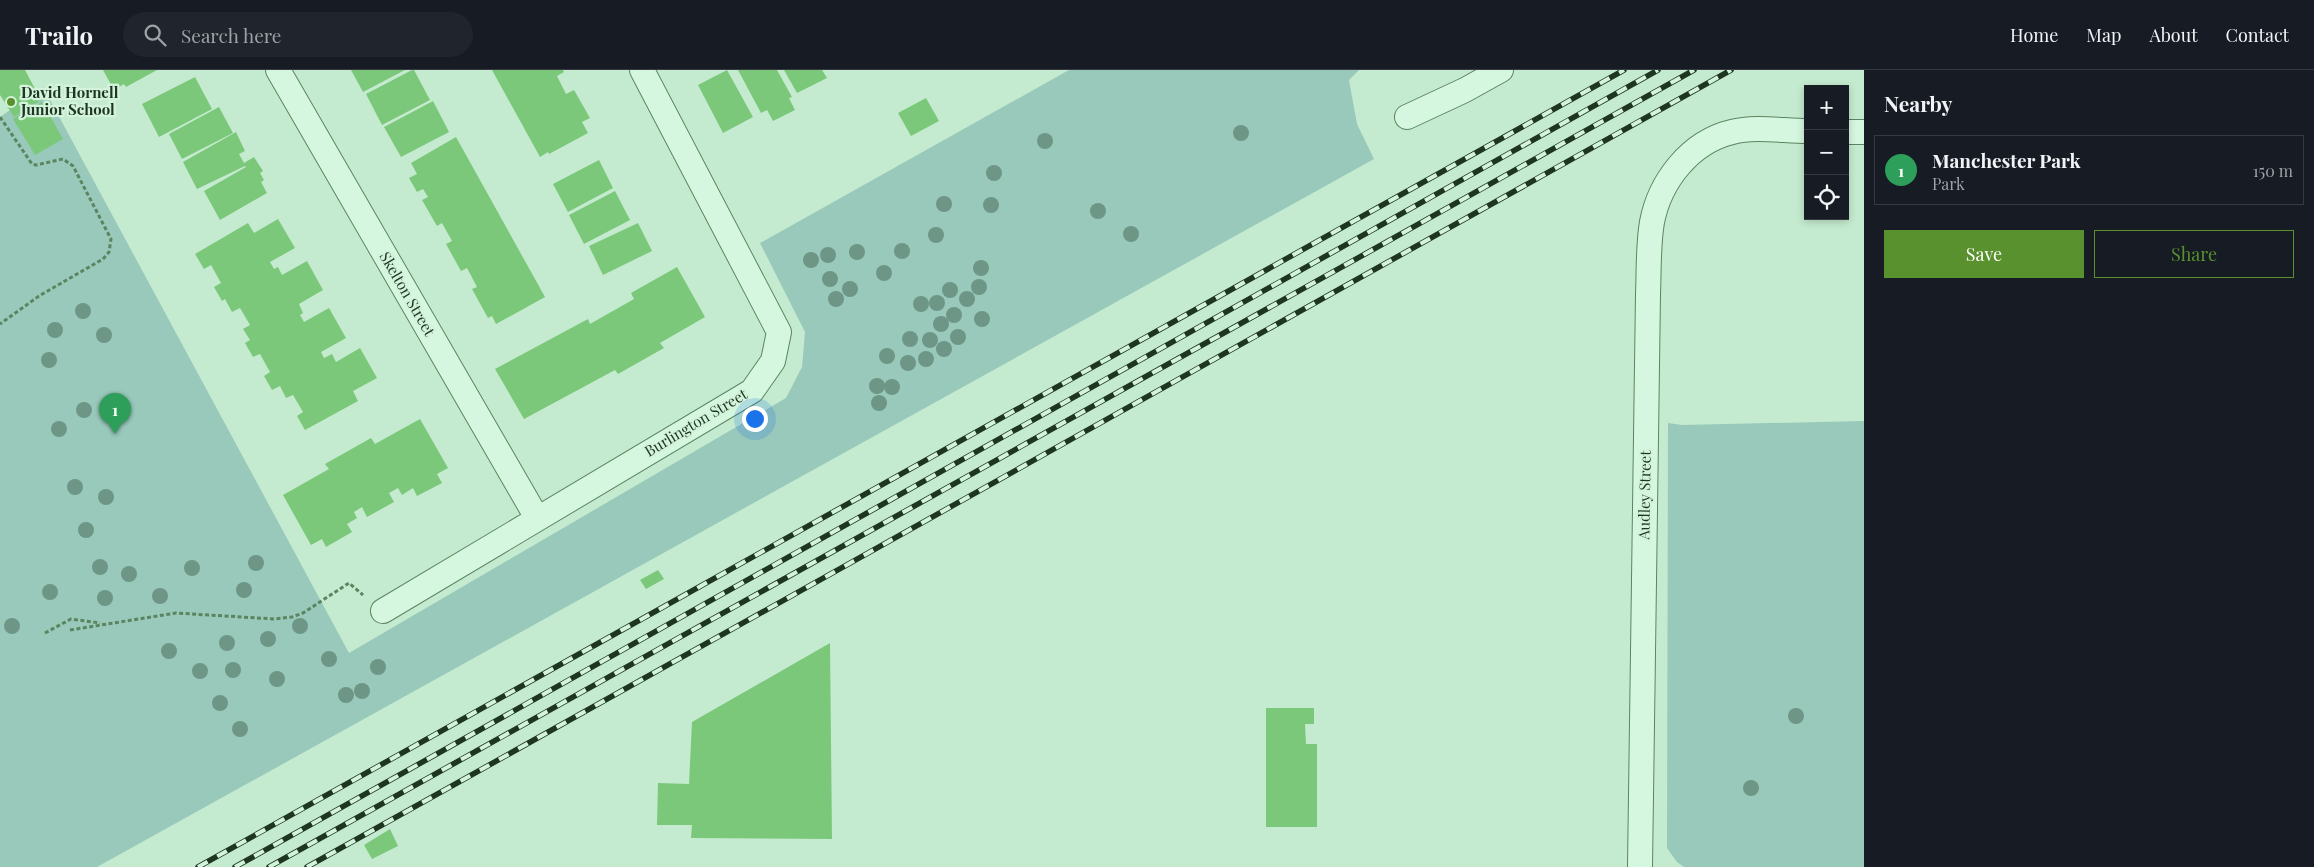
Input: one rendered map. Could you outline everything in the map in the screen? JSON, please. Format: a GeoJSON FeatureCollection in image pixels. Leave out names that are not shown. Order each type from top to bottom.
{"type":"FeatureCollection","features":[{"type":"Feature","properties":{"kind":"street","name":"Skelton Street"},"geometry":{"type":"LineString","coordinates":[[278,70],[536,518]]}},
{"type":"Feature","properties":{"kind":"street","name":"Burlington Street"},"geometry":{"type":"LineString","coordinates":[[383,611],[752,390],[773,361],[779,332],[642,70]]}},
{"type":"Feature","properties":{"kind":"street"},"geometry":{"type":"LineString","coordinates":[[1407,117],[1465,90],[1501,70]]}},
{"type":"Feature","properties":{"kind":"street","name":"Audley Street"},"geometry":{"type":"LineString","coordinates":[[1640,867],[1648,294],[1651,230],[1657,202],[1666,184],[1683,161],[1705,143],[1732,132],[1747,130],[1804,132]]}},
{"type":"Feature","properties":{"kind":"street"},"geometry":{"type":"LineString","coordinates":[[1849,132],[1864,132]]}},
{"type":"Feature","properties":{"kind":"path"},"geometry":{"type":"LineString","coordinates":[[0,117],[32,164],[36,165],[54,159],[63,159],[73,166],[111,239],[109,252],[103,259],[39,296],[0,324]]}},
{"type":"Feature","properties":{"kind":"path"},"geometry":{"type":"LineString","coordinates":[[70,630],[176,613],[274,618],[292,617],[302,613],[349,583],[383,611]]}},
{"type":"Feature","properties":{"kind":"path"},"geometry":{"type":"LineString","coordinates":[[45,634],[71,619],[105,624]]}},
{"type":"Feature","properties":{"kind":"shaded area"},"geometry":{"type":"Polygon","coordinates":[[[1069,70],[1359,70],[1349,80],[1357,124],[1374,159],[97,867],[0,867],[0,117],[43,87],[349,653],[786,398],[802,367],[805,332],[760,243],[1069,70]]]}},
{"type":"Feature","properties":{"kind":"shaded area"},"geometry":{"type":"Polygon","coordinates":[[[1864,421],[1864,867],[1684,867],[1677,862],[1667,848],[1668,423],[1682,425],[1864,421]]]}},
{"type":"Feature","properties":{"kind":"building","name":"David Hornell Junior School"},"geometry":{"type":"Polygon","coordinates":[[[0,70],[25,70],[41,100],[14,117],[0,95],[0,70]]]}},
{"type":"Feature","properties":{"kind":"building"},"geometry":{"type":"Polygon","coordinates":[[[103,70],[157,70],[126,87],[124,84],[114,90],[103,70]]]}},
{"type":"Feature","properties":{"kind":"building"},"geometry":{"type":"Polygon","coordinates":[[[351,70],[405,70],[363,92],[351,70]]]}},
{"type":"Feature","properties":{"kind":"building"},"geometry":{"type":"Polygon","coordinates":[[[414,70],[430,100],[382,125],[366,94],[414,70]]]}},
{"type":"Feature","properties":{"kind":"building"},"geometry":{"type":"Polygon","coordinates":[[[492,70],[563,70],[564,72],[557,76],[566,94],[574,90],[590,118],[582,122],[588,133],[540,157],[492,70]]]}},
{"type":"Feature","properties":{"kind":"building"},"geometry":{"type":"Polygon","coordinates":[[[727,70],[753,117],[723,133],[698,85],[727,70]]]}},
{"type":"Feature","properties":{"kind":"building"},"geometry":{"type":"Polygon","coordinates":[[[738,70],[777,70],[792,97],[789,98],[795,110],[773,121],[767,110],[761,113],[738,70]]]}},
{"type":"Feature","properties":{"kind":"building"},"geometry":{"type":"Polygon","coordinates":[[[784,70],[822,70],[827,78],[797,93],[784,70]]]}},
{"type":"Feature","properties":{"kind":"building"},"geometry":{"type":"Polygon","coordinates":[[[195,77],[212,109],[159,137],[142,104],[195,77]]]}},
{"type":"Feature","properties":{"kind":"building"},"geometry":{"type":"Polygon","coordinates":[[[926,98],[939,121],[911,136],[898,113],[926,98]]]}},
{"type":"Feature","properties":{"kind":"building"},"geometry":{"type":"Polygon","coordinates":[[[433,101],[449,132],[401,157],[384,127],[433,101]]]}},
{"type":"Feature","properties":{"kind":"building"},"geometry":{"type":"Polygon","coordinates":[[[42,102],[63,139],[35,155],[13,119],[42,102]]]}},
{"type":"Feature","properties":{"kind":"building"},"geometry":{"type":"Polygon","coordinates":[[[219,107],[233,133],[182,159],[169,134],[219,107]]]}},
{"type":"Feature","properties":{"kind":"building"},"geometry":{"type":"Polygon","coordinates":[[[236,132],[245,151],[239,154],[244,163],[254,157],[263,171],[260,173],[264,180],[261,182],[267,193],[220,220],[204,191],[246,167],[197,189],[183,162],[236,132]]]}},
{"type":"Feature","properties":{"kind":"building"},"geometry":{"type":"Polygon","coordinates":[[[456,137],[545,297],[496,324],[492,316],[488,318],[472,289],[477,287],[467,268],[461,271],[446,244],[452,241],[442,223],[437,226],[422,200],[428,197],[423,189],[417,192],[409,178],[417,174],[411,163],[456,137]]]}},
{"type":"Feature","properties":{"kind":"building"},"geometry":{"type":"Polygon","coordinates":[[[599,160],[613,188],[568,212],[553,184],[599,160]]]}},
{"type":"Feature","properties":{"kind":"building"},"geometry":{"type":"Polygon","coordinates":[[[615,191],[630,220],[584,244],[569,215],[615,191]]]}},
{"type":"Feature","properties":{"kind":"building"},"geometry":{"type":"Polygon","coordinates":[[[278,219],[295,248],[270,262],[274,269],[278,267],[282,275],[307,261],[323,290],[299,304],[303,313],[300,315],[304,322],[329,308],[346,338],[321,352],[324,358],[332,354],[336,362],[360,348],[377,378],[353,391],[358,401],[305,430],[297,416],[303,412],[293,395],[286,398],[280,386],[272,390],[264,376],[270,372],[260,354],[253,357],[245,343],[250,340],[243,329],[250,325],[240,308],[232,312],[225,299],[222,301],[214,287],[221,283],[211,265],[204,269],[195,254],[248,223],[254,233],[278,219]]]}},
{"type":"Feature","properties":{"kind":"building"},"geometry":{"type":"Polygon","coordinates":[[[638,223],[652,251],[603,275],[589,246],[638,223]]]}},
{"type":"Feature","properties":{"kind":"building"},"geometry":{"type":"Polygon","coordinates":[[[677,267],[705,317],[660,343],[664,348],[618,374],[615,370],[524,419],[495,369],[588,319],[590,324],[634,299],[631,293],[677,267]]]}},
{"type":"Feature","properties":{"kind":"building"},"geometry":{"type":"Polygon","coordinates":[[[420,419],[448,468],[437,474],[442,483],[417,496],[413,488],[402,495],[398,488],[389,493],[394,502],[367,517],[362,507],[354,512],[357,518],[347,524],[352,532],[326,547],[322,539],[311,545],[283,495],[329,469],[325,464],[371,438],[375,444],[420,419]]]}},
{"type":"Feature","properties":{"kind":"building"},"geometry":{"type":"Polygon","coordinates":[[[658,570],[664,579],[646,589],[640,580],[658,570]]]}},
{"type":"Feature","properties":{"kind":"building"},"geometry":{"type":"Polygon","coordinates":[[[830,643],[832,839],[691,838],[692,825],[657,825],[658,783],[689,784],[692,722],[830,643]]]}},
{"type":"Feature","properties":{"kind":"building"},"geometry":{"type":"Polygon","coordinates":[[[1266,708],[1314,708],[1314,724],[1305,724],[1306,744],[1317,744],[1317,827],[1266,827],[1266,708]]]}},
{"type":"Feature","properties":{"kind":"building"},"geometry":{"type":"Polygon","coordinates":[[[390,829],[398,846],[372,859],[364,845],[390,829]]]}},
{"type":"Feature","properties":{"kind":"railway"},"geometry":{"type":"LineString","coordinates":[[198,867],[1624,70]]}},
{"type":"Feature","properties":{"kind":"railway"},"geometry":{"type":"LineString","coordinates":[[235,867],[1658,70]]}},
{"type":"Feature","properties":{"kind":"railway"},"geometry":{"type":"LineString","coordinates":[[269,867],[1694,70]]}},
{"type":"Feature","properties":{"kind":"railway"},"geometry":{"type":"LineString","coordinates":[[307,867],[1731,70]]}},
{"type":"Feature","properties":{"kind":"place","name":"David Hornell Junior School"},"geometry":{"type":"Point","coordinates":[11,102]}},
{"type":"Feature","properties":{"kind":"place","name":"Manchester Park"},"geometry":{"type":"Point","coordinates":[115,434]}}]}
